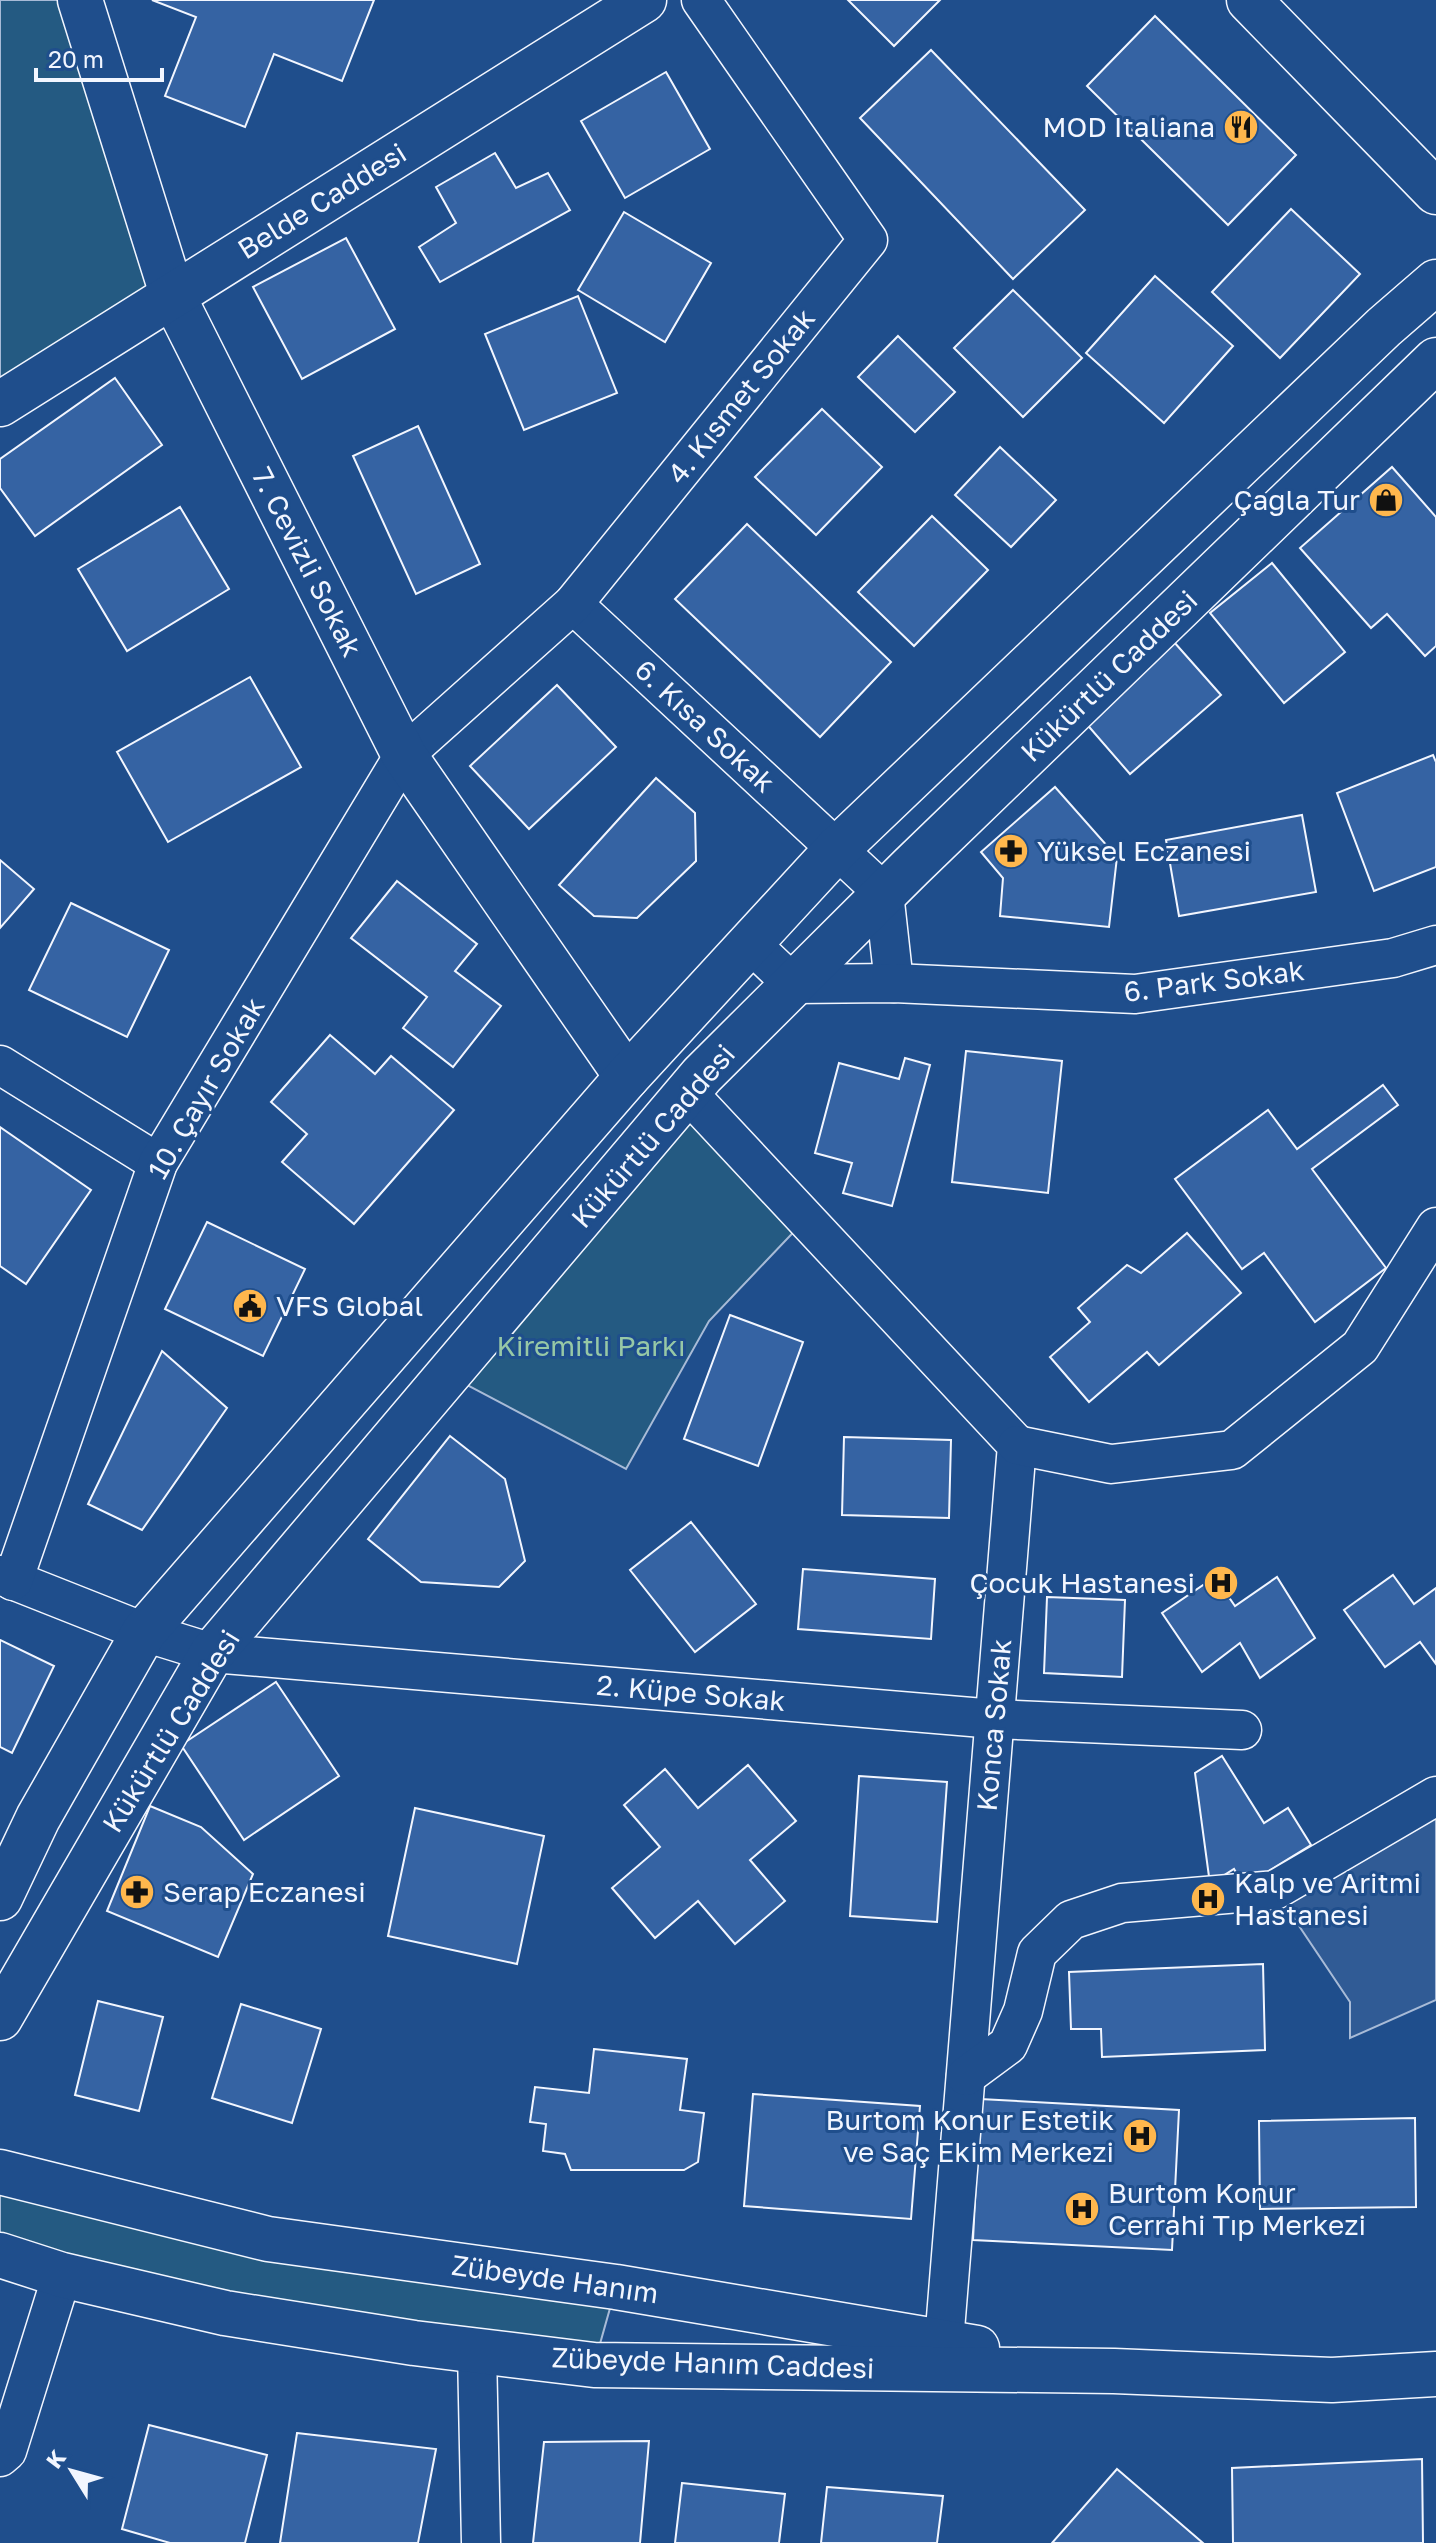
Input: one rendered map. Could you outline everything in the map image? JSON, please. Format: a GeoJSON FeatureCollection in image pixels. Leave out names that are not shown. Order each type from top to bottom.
{"type":"FeatureCollection","features":[{"type":"Feature","properties":{"kind":"main road","name":"7. Cevizli Sokak"},"geometry":{"type":"LineString","coordinates":[[80,0],[172,294],[404,755],[627,1077]]}},
{"type":"Feature","properties":{"kind":"main road","name":"Belde Caddesi"},"geometry":{"type":"LineString","coordinates":[[0,404],[644,0]]}},
{"type":"Feature","properties":{"kind":"main road"},"geometry":{"type":"LineString","coordinates":[[1249,0],[1436,192]]}},
{"type":"Feature","properties":{"kind":"main road","name":"Kükürtlü Caddesi"},"geometry":{"type":"LineString","coordinates":[[0,1898],[38,1818],[144,1632],[627,1077],[837,849],[1384,327],[1436,282]]}},
{"type":"Feature","properties":{"kind":"main road","name":"Kükürtlü Caddesi"},"geometry":{"type":"LineString","coordinates":[[0,2018],[212,1653],[687,1092],[884,893],[1436,360]]}},
{"type":"Feature","properties":{"kind":"main road","name":"Zübeyde Hanım"},"geometry":{"type":"LineString","coordinates":[[0,2172],[268,2239],[616,2287],[1114,2371]]}},
{"type":"Feature","properties":{"kind":"main road","name":"Zübeyde Hanım Caddesi"},"geometry":{"type":"LineString","coordinates":[[0,2255],[62,2275],[225,2313],[414,2343],[594,2365],[1114,2371],[1332,2380],[1436,2374]]}},
{"type":"Feature","properties":{"kind":"street","name":"4. Kısmet Sokak"},"geometry":{"type":"LineString","coordinates":[[404,755],[573,604],[868,240],[701,0]]}},
{"type":"Feature","properties":{"kind":"street","name":"6. Kısa Sokak"},"geometry":{"type":"LineString","coordinates":[[573,604],[884,893]]}},
{"type":"Feature","properties":{"kind":"street","name":"10. Çayır Sokak"},"geometry":{"type":"LineString","coordinates":[[7,1578],[158,1163],[404,755]]}},
{"type":"Feature","properties":{"kind":"street"},"geometry":{"type":"LineString","coordinates":[[884,893],[894,983]]}},
{"type":"Feature","properties":{"kind":"street"},"geometry":{"type":"LineString","coordinates":[[751,944],[793,984]]}},
{"type":"Feature","properties":{"kind":"street","name":"6. Park Sokak"},"geometry":{"type":"LineString","coordinates":[[793,984],[894,983],[1135,994],[1393,958],[1436,945]]}},
{"type":"Feature","properties":{"kind":"street"},"geometry":{"type":"LineString","coordinates":[[0,1065],[158,1163]]}},
{"type":"Feature","properties":{"kind":"street"},"geometry":{"type":"LineString","coordinates":[[687,1092],[1017,1445],[1111,1464],[1232,1450],[1360,1347],[1436,1227]]}},
{"type":"Feature","properties":{"kind":"street","name":"Konca Sokak"},"geometry":{"type":"LineString","coordinates":[[944,2342],[1017,1445]]}},
{"type":"Feature","properties":{"kind":"street","name":"2. Küpe Sokak"},"geometry":{"type":"LineString","coordinates":[[7,1578],[144,1632],[212,1653],[995,1719],[1242,1730]]}},
{"type":"Feature","properties":{"kind":"street"},"geometry":{"type":"LineString","coordinates":[[966,2076],[1008,2045],[1023,2011],[1037,1953],[1071,1920],[1122,1903],[1275,1890],[1436,1796]]}},
{"type":"Feature","properties":{"kind":"street"},"geometry":{"type":"LineString","coordinates":[[0,2457],[7,2451],[62,2275]]}},
{"type":"Feature","properties":{"kind":"street"},"geometry":{"type":"LineString","coordinates":[[477,2351],[481,2543]]}},
{"type":"Feature","properties":{"kind":"green space"},"geometry":{"type":"Polygon","coordinates":[[[0,0],[68,0],[156,285],[0,383],[0,0]]]}},
{"type":"Feature","properties":{"kind":"green space","name":"Kiremitli Parkı"},"geometry":{"type":"Polygon","coordinates":[[[687,1092],[806,1219],[709,1321],[626,1469],[448,1375],[687,1092]]]}},
{"type":"Feature","properties":{"kind":"green space"},"geometry":{"type":"Polygon","coordinates":[[[0,2170],[616,2287],[594,2365],[0,2255],[0,2170]]]}},
{"type":"Feature","properties":{"kind":"shaded area"},"geometry":{"type":"Polygon","coordinates":[[[1436,1796],[1436,2000],[1350,2038],[1350,2002],[1275,1890],[1436,1796]]]}},
{"type":"Feature","properties":{"kind":"building"},"geometry":{"type":"Polygon","coordinates":[[[152,0],[374,0],[342,81],[274,54],[245,127],[165,96],[196,17],[152,0]]]}},
{"type":"Feature","properties":{"kind":"building"},"geometry":{"type":"Polygon","coordinates":[[[848,0],[940,0],[894,46],[848,0]]]}},
{"type":"Feature","properties":{"kind":"building"},"geometry":{"type":"Polygon","coordinates":[[[1155,16],[1296,155],[1228,225],[1087,86],[1155,16]]]}},
{"type":"Feature","properties":{"kind":"building"},"geometry":{"type":"Polygon","coordinates":[[[931,50],[1085,210],[1013,279],[860,118],[931,50]]]}},
{"type":"Feature","properties":{"kind":"building"},"geometry":{"type":"Polygon","coordinates":[[[666,72],[710,149],[625,198],[581,121],[666,72]]]}},
{"type":"Feature","properties":{"kind":"building"},"geometry":{"type":"Polygon","coordinates":[[[495,153],[516,188],[548,173],[570,210],[440,282],[419,247],[456,223],[436,187],[495,153]]]}},
{"type":"Feature","properties":{"kind":"building"},"geometry":{"type":"Polygon","coordinates":[[[1291,209],[1360,274],[1280,358],[1212,292],[1291,209]]]}},
{"type":"Feature","properties":{"kind":"building"},"geometry":{"type":"Polygon","coordinates":[[[624,212],[711,263],[665,342],[578,290],[624,212]]]}},
{"type":"Feature","properties":{"kind":"building"},"geometry":{"type":"Polygon","coordinates":[[[346,238],[395,329],[302,379],[253,287],[346,238]]]}},
{"type":"Feature","properties":{"kind":"building"},"geometry":{"type":"Polygon","coordinates":[[[1155,276],[1233,346],[1164,423],[1086,353],[1155,276]]]}},
{"type":"Feature","properties":{"kind":"building"},"geometry":{"type":"Polygon","coordinates":[[[1013,290],[1082,358],[1023,417],[954,348],[1013,290]]]}},
{"type":"Feature","properties":{"kind":"building"},"geometry":{"type":"Polygon","coordinates":[[[578,296],[617,393],[524,430],[485,334],[578,296]]]}},
{"type":"Feature","properties":{"kind":"building"},"geometry":{"type":"Polygon","coordinates":[[[898,336],[955,392],[915,432],[858,377],[898,336]]]}},
{"type":"Feature","properties":{"kind":"building"},"geometry":{"type":"Polygon","coordinates":[[[115,378],[162,445],[35,536],[0,488],[0,459],[115,378]]]}},
{"type":"Feature","properties":{"kind":"building"},"geometry":{"type":"Polygon","coordinates":[[[822,409],[882,467],[816,535],[755,477],[822,409]]]}},
{"type":"Feature","properties":{"kind":"building"},"geometry":{"type":"Polygon","coordinates":[[[418,426],[480,564],[416,594],[353,456],[418,426]]]}},
{"type":"Feature","properties":{"kind":"building"},"geometry":{"type":"Polygon","coordinates":[[[1000,447],[1056,500],[1011,547],[955,495],[1000,447]]]}},
{"type":"Feature","properties":{"kind":"building"},"geometry":{"type":"Polygon","coordinates":[[[1392,467],[1436,517],[1436,646],[1425,656],[1387,614],[1371,628],[1300,548],[1392,467]]]}},
{"type":"Feature","properties":{"kind":"building"},"geometry":{"type":"Polygon","coordinates":[[[180,507],[229,589],[127,651],[78,569],[180,507]]]}},
{"type":"Feature","properties":{"kind":"building"},"geometry":{"type":"Polygon","coordinates":[[[932,516],[988,570],[914,646],[858,592],[932,516]]]}},
{"type":"Feature","properties":{"kind":"building"},"geometry":{"type":"Polygon","coordinates":[[[747,524],[891,662],[820,737],[675,599],[747,524]]]}},
{"type":"Feature","properties":{"kind":"building"},"geometry":{"type":"Polygon","coordinates":[[[1272,563],[1345,652],[1284,703],[1210,613],[1272,563]]]}},
{"type":"Feature","properties":{"kind":"building"},"geometry":{"type":"Polygon","coordinates":[[[1174,642],[1221,695],[1130,774],[1084,721],[1174,642]]]}},
{"type":"Feature","properties":{"kind":"building"},"geometry":{"type":"Polygon","coordinates":[[[250,677],[301,767],[168,842],[117,752],[250,677]]]}},
{"type":"Feature","properties":{"kind":"building"},"geometry":{"type":"Polygon","coordinates":[[[557,685],[616,747],[529,829],[470,766],[557,685]]]}},
{"type":"Feature","properties":{"kind":"building"},"geometry":{"type":"Polygon","coordinates":[[[1433,755],[1436,762],[1436,867],[1374,891],[1337,793],[1433,755]]]}},
{"type":"Feature","properties":{"kind":"building"},"geometry":{"type":"Polygon","coordinates":[[[656,778],[695,813],[696,861],[637,918],[594,916],[559,885],[656,778]]]}},
{"type":"Feature","properties":{"kind":"building"},"geometry":{"type":"Polygon","coordinates":[[[1055,787],[1117,857],[1109,927],[1000,916],[1003,878],[981,852],[1055,787]]]}},
{"type":"Feature","properties":{"kind":"building"},"geometry":{"type":"Polygon","coordinates":[[[1302,815],[1316,892],[1179,916],[1166,840],[1302,815]]]}},
{"type":"Feature","properties":{"kind":"building"},"geometry":{"type":"Polygon","coordinates":[[[0,860],[34,889],[0,928],[0,860]]]}},
{"type":"Feature","properties":{"kind":"building"},"geometry":{"type":"Polygon","coordinates":[[[397,881],[477,944],[455,971],[501,1006],[453,1067],[403,1028],[427,997],[351,938],[397,881]]]}},
{"type":"Feature","properties":{"kind":"building"},"geometry":{"type":"Polygon","coordinates":[[[71,903],[169,950],[127,1037],[29,990],[71,903]]]}},
{"type":"Feature","properties":{"kind":"building"},"geometry":{"type":"Polygon","coordinates":[[[330,1035],[375,1074],[391,1056],[454,1110],[354,1224],[282,1162],[307,1134],[271,1102],[330,1035]]]}},
{"type":"Feature","properties":{"kind":"building"},"geometry":{"type":"Polygon","coordinates":[[[966,1051],[1062,1061],[1048,1193],[952,1182],[966,1051]]]}},
{"type":"Feature","properties":{"kind":"building"},"geometry":{"type":"Polygon","coordinates":[[[905,1058],[930,1065],[892,1206],[843,1193],[852,1163],[815,1153],[839,1063],[899,1079],[905,1058]]]}},
{"type":"Feature","properties":{"kind":"building"},"geometry":{"type":"Polygon","coordinates":[[[1383,1085],[1398,1105],[1312,1169],[1386,1268],[1315,1322],[1264,1253],[1242,1269],[1175,1179],[1268,1110],[1297,1149],[1383,1085]]]}},
{"type":"Feature","properties":{"kind":"building"},"geometry":{"type":"Polygon","coordinates":[[[0,1127],[91,1190],[26,1284],[0,1266],[0,1127]]]}},
{"type":"Feature","properties":{"kind":"building"},"geometry":{"type":"Polygon","coordinates":[[[207,1222],[305,1269],[263,1356],[165,1309],[207,1222]]]}},
{"type":"Feature","properties":{"kind":"building"},"geometry":{"type":"Polygon","coordinates":[[[1187,1233],[1241,1293],[1159,1365],[1147,1352],[1089,1402],[1050,1357],[1090,1322],[1078,1308],[1127,1265],[1141,1273],[1187,1233]]]}},
{"type":"Feature","properties":{"kind":"building"},"geometry":{"type":"Polygon","coordinates":[[[730,1315],[803,1342],[758,1466],[684,1439],[730,1315]]]}},
{"type":"Feature","properties":{"kind":"building"},"geometry":{"type":"Polygon","coordinates":[[[162,1351],[227,1408],[142,1530],[88,1504],[162,1351]]]}},
{"type":"Feature","properties":{"kind":"building"},"geometry":{"type":"Polygon","coordinates":[[[450,1436],[505,1479],[525,1561],[499,1587],[421,1582],[368,1539],[450,1436]]]}},
{"type":"Feature","properties":{"kind":"building"},"geometry":{"type":"Polygon","coordinates":[[[844,1437],[951,1440],[949,1518],[842,1515],[844,1437]]]}},
{"type":"Feature","properties":{"kind":"building"},"geometry":{"type":"Polygon","coordinates":[[[691,1522],[756,1604],[695,1652],[630,1570],[691,1522]]]}},
{"type":"Feature","properties":{"kind":"building"},"geometry":{"type":"Polygon","coordinates":[[[803,1569],[935,1579],[931,1639],[798,1629],[803,1569]]]}},
{"type":"Feature","properties":{"kind":"building"},"geometry":{"type":"Polygon","coordinates":[[[1393,1575],[1414,1604],[1436,1588],[1436,1664],[1420,1642],[1385,1667],[1344,1610],[1393,1575]]]}},
{"type":"Feature","properties":{"kind":"building"},"geometry":{"type":"Polygon","coordinates":[[[1215,1577],[1235,1606],[1277,1577],[1315,1638],[1260,1678],[1240,1643],[1202,1672],[1162,1613],[1215,1577]]]}},
{"type":"Feature","properties":{"kind":"building"},"geometry":{"type":"Polygon","coordinates":[[[1047,1597],[1125,1600],[1122,1677],[1044,1673],[1047,1597]]]}},
{"type":"Feature","properties":{"kind":"building"},"geometry":{"type":"Polygon","coordinates":[[[0,1640],[54,1666],[12,1753],[0,1747],[0,1640]]]}},
{"type":"Feature","properties":{"kind":"building"},"geometry":{"type":"Polygon","coordinates":[[[276,1682],[339,1776],[244,1840],[181,1745],[276,1682]]]}},
{"type":"Feature","properties":{"kind":"building"},"geometry":{"type":"Polygon","coordinates":[[[1222,1756],[1264,1823],[1288,1808],[1311,1845],[1244,1886],[1234,1869],[1210,1884],[1195,1773],[1222,1756]]]}},
{"type":"Feature","properties":{"kind":"building"},"geometry":{"type":"Polygon","coordinates":[[[748,1765],[796,1821],[750,1860],[785,1901],[735,1944],[698,1901],[655,1938],[612,1888],[660,1847],[624,1805],[665,1769],[698,1808],[748,1765]]]}},
{"type":"Feature","properties":{"kind":"building"},"geometry":{"type":"Polygon","coordinates":[[[859,1776],[947,1782],[937,1922],[850,1916],[859,1776]]]}},
{"type":"Feature","properties":{"kind":"building"},"geometry":{"type":"Polygon","coordinates":[[[150,1806],[201,1827],[253,1874],[218,1957],[107,1911],[150,1806]]]}},
{"type":"Feature","properties":{"kind":"building"},"geometry":{"type":"Polygon","coordinates":[[[415,1808],[544,1836],[517,1964],[388,1936],[415,1808]]]}},
{"type":"Feature","properties":{"kind":"building"},"geometry":{"type":"Polygon","coordinates":[[[1263,1964],[1265,2050],[1102,2057],[1101,2029],[1071,2029],[1069,1972],[1263,1964]]]}},
{"type":"Feature","properties":{"kind":"building"},"geometry":{"type":"Polygon","coordinates":[[[98,2001],[163,2017],[139,2111],[75,2095],[98,2001]]]}},
{"type":"Feature","properties":{"kind":"building"},"geometry":{"type":"Polygon","coordinates":[[[241,2004],[321,2029],[292,2123],[212,2098],[241,2004]]]}},
{"type":"Feature","properties":{"kind":"building"},"geometry":{"type":"Polygon","coordinates":[[[594,2049],[687,2059],[680,2110],[704,2113],[698,2162],[684,2170],[571,2170],[565,2154],[543,2151],[546,2124],[530,2122],[535,2087],[589,2093],[594,2049]]]}},
{"type":"Feature","properties":{"kind":"building"},"geometry":{"type":"Polygon","coordinates":[[[753,2094],[920,2106],[911,2219],[744,2206],[753,2094]]]}},
{"type":"Feature","properties":{"kind":"building","name":"Burtom Konur Cerrahi Tıp Merkezi"},"geometry":{"type":"Polygon","coordinates":[[[980,2099],[1179,2110],[1172,2250],[973,2240],[980,2099]]]}},
{"type":"Feature","properties":{"kind":"building"},"geometry":{"type":"Polygon","coordinates":[[[1415,2118],[1416,2207],[1260,2209],[1259,2121],[1415,2118]]]}},
{"type":"Feature","properties":{"kind":"building"},"geometry":{"type":"Polygon","coordinates":[[[149,2425],[267,2455],[245,2543],[170,2543],[122,2529],[149,2425]]]}},
{"type":"Feature","properties":{"kind":"building"},"geometry":{"type":"Polygon","coordinates":[[[297,2433],[436,2449],[418,2543],[280,2543],[297,2433]]]}},
{"type":"Feature","properties":{"kind":"building"},"geometry":{"type":"Polygon","coordinates":[[[649,2441],[640,2543],[533,2543],[544,2442],[649,2441]]]}},
{"type":"Feature","properties":{"kind":"building"},"geometry":{"type":"Polygon","coordinates":[[[1422,2459],[1423,2543],[1233,2543],[1232,2468],[1422,2459]]]}},
{"type":"Feature","properties":{"kind":"building"},"geometry":{"type":"Polygon","coordinates":[[[1117,2469],[1203,2543],[1052,2543],[1117,2469]]]}},
{"type":"Feature","properties":{"kind":"building"},"geometry":{"type":"Polygon","coordinates":[[[682,2483],[785,2494],[779,2543],[675,2543],[682,2483]]]}},
{"type":"Feature","properties":{"kind":"building"},"geometry":{"type":"Polygon","coordinates":[[[827,2487],[943,2496],[937,2543],[821,2543],[827,2487]]]}},
{"type":"Feature","properties":{"kind":"place","name":"MOD Italiana"},"geometry":{"type":"Point","coordinates":[1241,127]}},
{"type":"Feature","properties":{"kind":"place","name":"Çağla Tur"},"geometry":{"type":"Point","coordinates":[1386,500]}},
{"type":"Feature","properties":{"kind":"place","name":"Yüksel Eczanesi"},"geometry":{"type":"Point","coordinates":[1011,851]}},
{"type":"Feature","properties":{"kind":"place","name":"VFS Global"},"geometry":{"type":"Point","coordinates":[250,1306]}},
{"type":"Feature","properties":{"kind":"place","name":"Çocuk Hastanesi"},"geometry":{"type":"Point","coordinates":[1221,1583]}},
{"type":"Feature","properties":{"kind":"place","name":"Serap Eczanesi"},"geometry":{"type":"Point","coordinates":[137,1892]}},
{"type":"Feature","properties":{"kind":"place","name":"Kalp ve Aritmi Hastanesi"},"geometry":{"type":"Point","coordinates":[1208,1899]}},
{"type":"Feature","properties":{"kind":"place","name":"Burtom Konur Estetik ve Saç Ekim Merkezi"},"geometry":{"type":"Point","coordinates":[1140,2136]}},
{"type":"Feature","properties":{"kind":"place","name":"Burtom Konur Cerrahi Tıp Merkezi"},"geometry":{"type":"Point","coordinates":[1082,2209]}}]}
